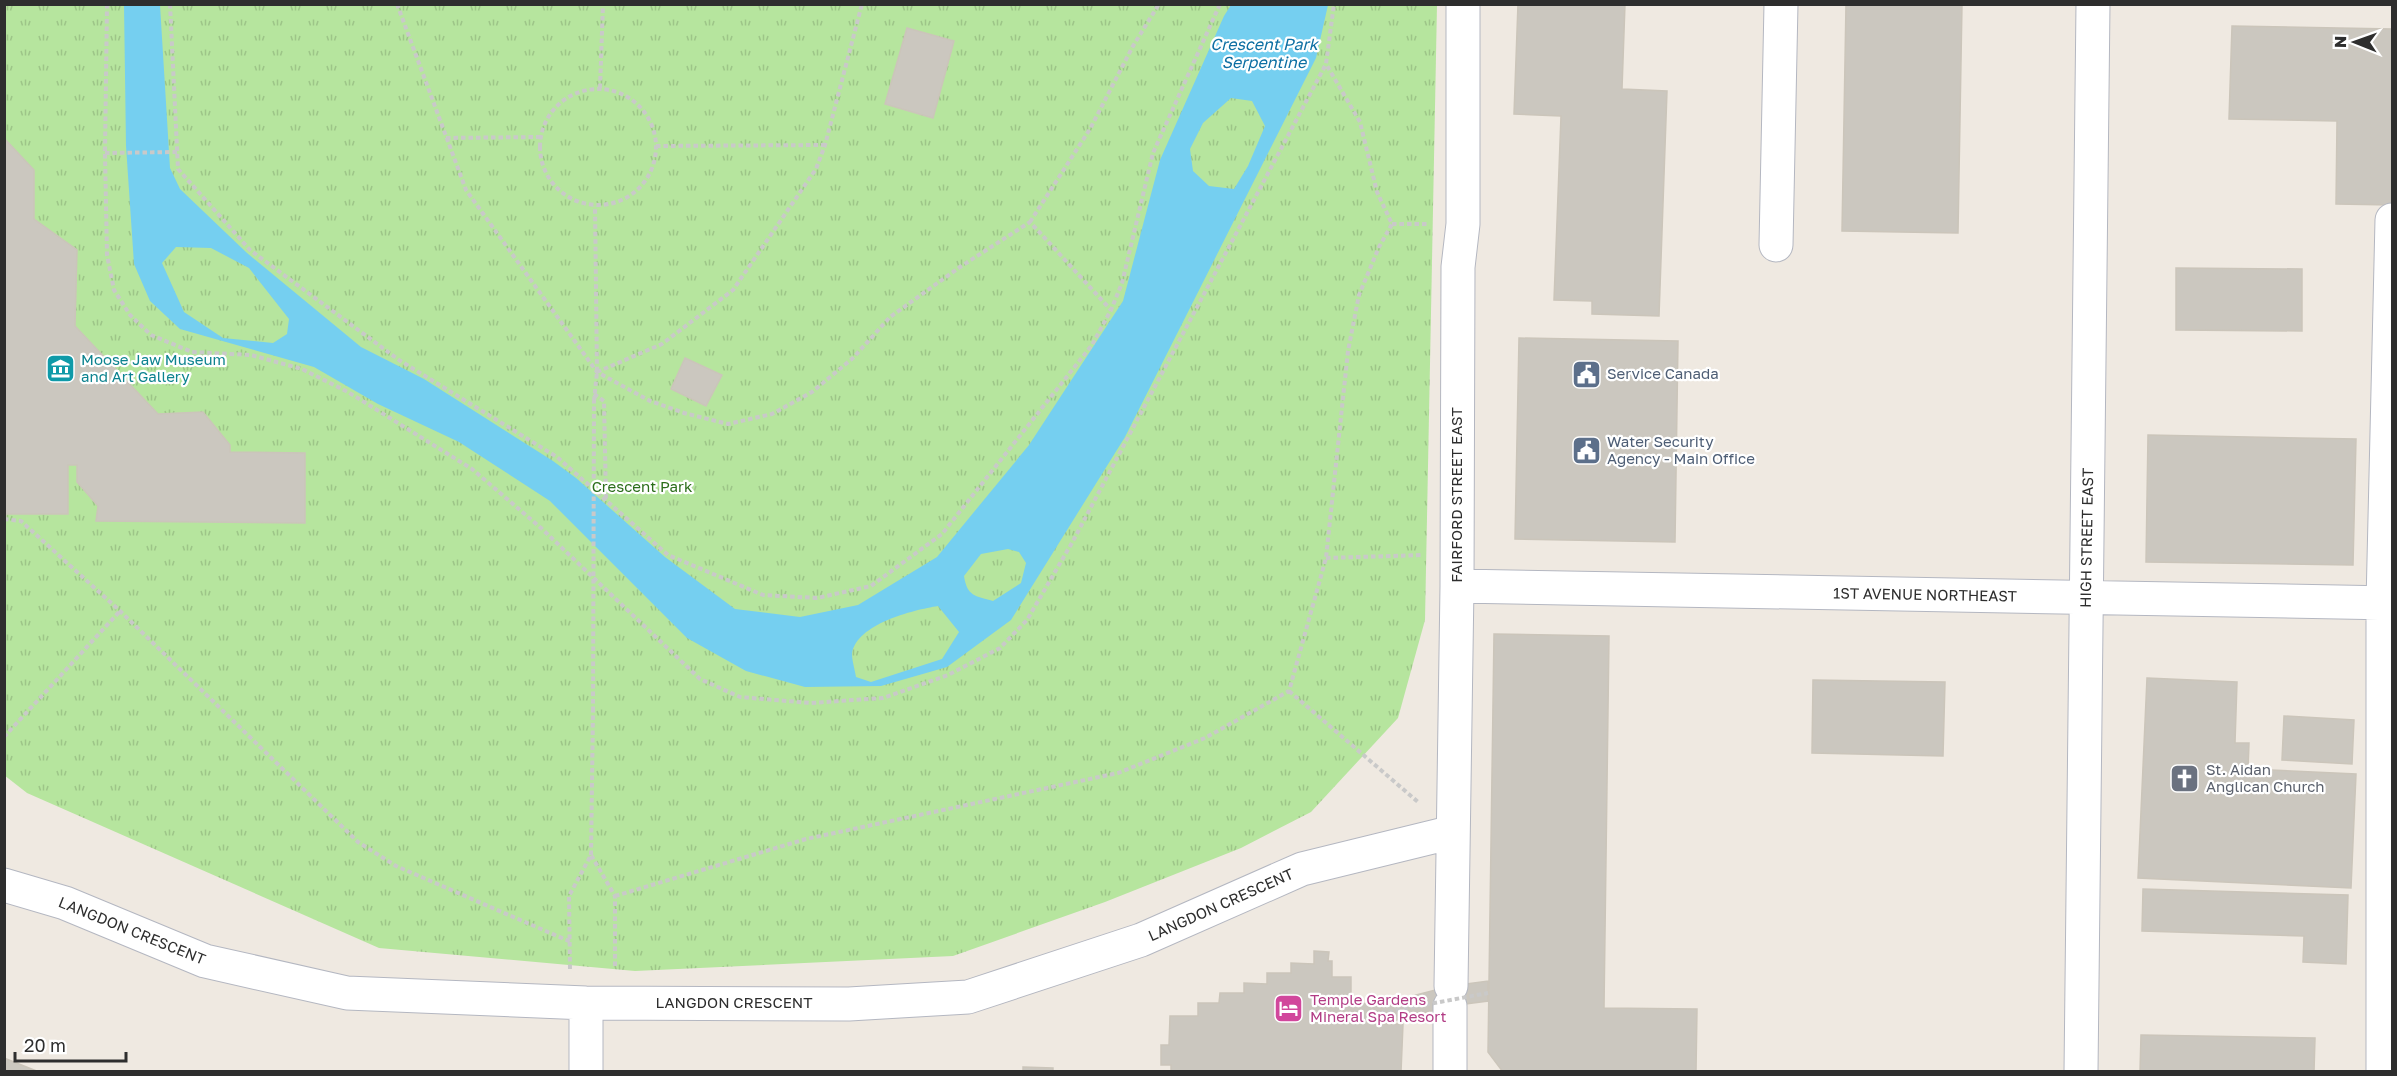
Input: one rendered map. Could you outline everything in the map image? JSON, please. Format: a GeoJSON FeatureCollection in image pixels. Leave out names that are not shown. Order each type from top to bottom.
{"type":"FeatureCollection","features":[{"type":"Feature","properties":{"kind":"street","name":"FAIRFORD STREET EAST"},"geometry":{"type":"LineString","coordinates":[[1449,1071],[1457,570],[1458,267],[1463,224],[1463,4]]}},
{"type":"Feature","properties":{"kind":"street"},"geometry":{"type":"LineString","coordinates":[[1776,245],[1781,4]]}},
{"type":"Feature","properties":{"kind":"street","name":"HIGH STREET EAST"},"geometry":{"type":"LineString","coordinates":[[2081,1071],[2093,4]]}},
{"type":"Feature","properties":{"kind":"street"},"geometry":{"type":"LineString","coordinates":[[2383,1071],[2392,220]]}},
{"type":"Feature","properties":{"kind":"street","name":"1ST AVENUE NORTHEAST"},"geometry":{"type":"LineString","coordinates":[[1457,570],[2087,598],[2388,603]]}},
{"type":"Feature","properties":{"kind":"street","name":"LANGDON CRESCENT"},"geometry":{"type":"LineString","coordinates":[[4,885],[65,903],[205,961],[347,993],[590,1003],[849,1004],[968,998],[1141,940],[1302,869],[1453,832]]}},
{"type":"Feature","properties":{"kind":"street"},"geometry":{"type":"LineString","coordinates":[[586,1071],[590,1003]]}},
{"type":"Feature","properties":{"kind":"path"},"geometry":{"type":"LineString","coordinates":[[107,4],[105,153],[107,255],[114,290],[130,315],[151,335],[192,352],[251,355],[302,369],[348,392],[472,469],[541,528],[700,679],[740,697],[811,703],[883,698],[948,675],[1000,648],[1027,620],[1073,541],[1326,64],[1334,4]]}},
{"type":"Feature","properties":{"kind":"path"},"geometry":{"type":"LineString","coordinates":[[170,4],[177,169],[250,250],[399,360],[557,457],[668,555],[763,595],[817,598],[871,586],[942,534],[1092,345],[1112,310],[1122,283],[1153,153],[1220,4]]}},
{"type":"Feature","properties":{"kind":"path"},"geometry":{"type":"LineString","coordinates":[[397,4],[466,190],[597,372],[650,401],[684,413],[728,424],[772,414],[812,392],[852,358],[890,317],[960,267],[1030,222],[1090,129],[1133,46],[1159,4]]}},
{"type":"Feature","properties":{"kind":"path"},"geometry":{"type":"LineString","coordinates":[[600,88],[603,4]]}},
{"type":"Feature","properties":{"kind":"path"},"geometry":{"type":"LineString","coordinates":[[597,372],[662,344],[733,290],[816,169],[825,145],[862,4]]}},
{"type":"Feature","properties":{"kind":"path"},"geometry":{"type":"LineString","coordinates":[[615,896],[806,839],[1118,773],[1205,738],[1289,691],[1326,558],[1348,351],[1359,295],[1379,247],[1392,224],[1377,192],[1360,122],[1326,64]]}},
{"type":"Feature","properties":{"kind":"path"},"geometry":{"type":"LineString","coordinates":[[600,88],[617,91],[633,100],[645,112],[654,128],[656,146],[654,165],[645,183],[631,196],[613,204],[595,206],[574,201],[558,190],[546,175],[540,156],[540,137],[550,114],[567,96],[583,90],[600,88]]}},
{"type":"Feature","properties":{"kind":"path"},"geometry":{"type":"LineString","coordinates":[[446,138],[540,137]]}},
{"type":"Feature","properties":{"kind":"path"},"geometry":{"type":"LineString","coordinates":[[656,146],[825,145]]}},
{"type":"Feature","properties":{"kind":"path"},"geometry":{"type":"LineString","coordinates":[[105,153],[177,152]]}},
{"type":"Feature","properties":{"kind":"path"},"geometry":{"type":"LineString","coordinates":[[590,1003],[571,942],[569,896],[591,855],[594,394],[597,372],[595,206]]}},
{"type":"Feature","properties":{"kind":"path"},"geometry":{"type":"LineString","coordinates":[[1030,222],[1112,310]]}},
{"type":"Feature","properties":{"kind":"path"},"geometry":{"type":"LineString","coordinates":[[594,394],[604,401],[606,500]]}},
{"type":"Feature","properties":{"kind":"path"},"geometry":{"type":"LineString","coordinates":[[4,519],[21,521],[120,611],[358,842],[396,866],[571,942]]}},
{"type":"Feature","properties":{"kind":"path"},"geometry":{"type":"LineString","coordinates":[[1326,558],[1457,570]]}},
{"type":"Feature","properties":{"kind":"path"},"geometry":{"type":"LineString","coordinates":[[4,737],[120,611]]}},
{"type":"Feature","properties":{"kind":"path"},"geometry":{"type":"LineString","coordinates":[[1289,691],[1453,832]]}},
{"type":"Feature","properties":{"kind":"path"},"geometry":{"type":"LineString","coordinates":[[590,1003],[615,896],[591,855]]}},
{"type":"Feature","properties":{"kind":"path"},"geometry":{"type":"LineString","coordinates":[[1381,1013],[1488,993]]}},
{"type":"Feature","properties":{"kind":"green space","name":"Crescent Park"},"geometry":{"type":"Polygon","coordinates":[[[4,5],[1437,5],[1425,620],[1398,718],[1311,812],[1241,848],[1105,902],[953,956],[635,971],[379,948],[27,793],[4,775],[4,5]]]}},
{"type":"Feature","properties":{"kind":"water","name":"Crescent Park Serpentine"},"geometry":{"type":"Polygon","coordinates":[[[124,5],[160,5],[170,168],[180,189],[247,253],[361,347],[424,379],[553,461],[576,478],[665,557],[735,609],[800,617],[858,605],[937,557],[1029,445],[1123,301],[1160,160],[1231,5],[1328,5],[1316,58],[1125,437],[1011,620],[947,667],[881,686],[805,687],[746,671],[687,638],[550,501],[459,442],[378,404],[314,367],[180,329],[150,301],[134,264],[126,146],[124,5]],[[1231,98],[1203,123],[1190,149],[1193,171],[1209,186],[1234,189],[1248,166],[1265,126],[1252,101],[1231,98]],[[176,247],[162,263],[184,312],[223,338],[273,343],[287,334],[289,319],[249,268],[211,248],[176,247]],[[1008,549],[981,554],[964,576],[967,588],[973,594],[993,601],[1021,583],[1026,563],[1019,552],[1008,549]],[[938,606],[887,620],[864,634],[856,643],[852,654],[856,677],[871,682],[942,659],[959,632],[938,606]]]}},
{"type":"Feature","properties":{"kind":"building"},"geometry":{"type":"Polygon","coordinates":[[[1518,4],[1625,4],[1622,89],[1667,91],[1659,316],[1592,314],[1592,301],[1554,300],[1561,116],[1514,114],[1518,4]]]}},
{"type":"Feature","properties":{"kind":"building"},"geometry":{"type":"Polygon","coordinates":[[[1846,4],[1962,4],[1958,233],[1842,231],[1846,4]]]}},
{"type":"Feature","properties":{"kind":"building"},"geometry":{"type":"Polygon","coordinates":[[[2232,26],[2392,29],[2392,205],[2336,204],[2337,121],[2229,119],[2232,26]]]}},
{"type":"Feature","properties":{"kind":"building"},"geometry":{"type":"Polygon","coordinates":[[[907,28],[954,41],[933,118],[885,104],[907,28]]]}},
{"type":"Feature","properties":{"kind":"building","name":"Moose Jaw Museum and Art Gallery"},"geometry":{"type":"Polygon","coordinates":[[[4,138],[34,170],[34,219],[77,250],[75,326],[158,414],[203,412],[230,445],[230,452],[305,453],[305,523],[96,521],[98,506],[77,482],[77,465],[68,465],[68,514],[6,514],[4,532],[4,138]]]}},
{"type":"Feature","properties":{"kind":"building"},"geometry":{"type":"Polygon","coordinates":[[[2176,268],[2302,269],[2302,331],[2176,330],[2176,268]]]}},
{"type":"Feature","properties":{"kind":"building"},"geometry":{"type":"Polygon","coordinates":[[[1519,338],[1678,341],[1675,542],[1515,539],[1519,338]]]}},
{"type":"Feature","properties":{"kind":"building"},"geometry":{"type":"Polygon","coordinates":[[[685,358],[722,375],[706,406],[671,389],[685,358]]]}},
{"type":"Feature","properties":{"kind":"building"},"geometry":{"type":"Polygon","coordinates":[[[2148,435],[2356,439],[2353,565],[2146,562],[2148,435]]]}},
{"type":"Feature","properties":{"kind":"building"},"geometry":{"type":"Polygon","coordinates":[[[1494,634],[1609,636],[1604,1008],[1697,1009],[1696,1072],[1503,1072],[1488,1052],[1494,634]]]}},
{"type":"Feature","properties":{"kind":"building"},"geometry":{"type":"Polygon","coordinates":[[[2147,678],[2237,682],[2235,743],[2249,743],[2248,769],[2356,774],[2351,888],[2138,878],[2147,678]]]}},
{"type":"Feature","properties":{"kind":"building"},"geometry":{"type":"Polygon","coordinates":[[[1813,680],[1945,682],[1943,756],[1812,753],[1813,680]]]}},
{"type":"Feature","properties":{"kind":"building"},"geometry":{"type":"Polygon","coordinates":[[[2284,716],[2354,720],[2352,764],[2282,760],[2284,716]]]}},
{"type":"Feature","properties":{"kind":"building"},"geometry":{"type":"Polygon","coordinates":[[[2143,889],[2348,895],[2346,964],[2303,962],[2304,936],[2142,931],[2143,889]]]}},
{"type":"Feature","properties":{"kind":"building","name":"Temple Gardens Mineral Spa Resort"},"geometry":{"type":"Polygon","coordinates":[[[1314,951],[1329,952],[1328,961],[1332,961],[1332,977],[1351,977],[1351,1003],[1381,1004],[1381,1024],[1403,1024],[1401,1072],[1171,1072],[1171,1065],[1161,1065],[1161,1045],[1169,1045],[1170,1016],[1198,1016],[1198,1003],[1219,1003],[1220,993],[1244,993],[1244,983],[1267,984],[1267,973],[1291,973],[1291,963],[1314,964],[1314,951]]]}},
{"type":"Feature","properties":{"kind":"building"},"geometry":{"type":"Polygon","coordinates":[[[1488,981],[1488,1001],[1450,1006],[1381,1024],[1381,1004],[1451,986],[1488,981]]]}},
{"type":"Feature","properties":{"kind":"building"},"geometry":{"type":"Polygon","coordinates":[[[2141,1035],[2315,1038],[2314,1072],[2140,1072],[2141,1035]]]}},
{"type":"Feature","properties":{"kind":"building"},"geometry":{"type":"Polygon","coordinates":[[[4,1058],[39,1072],[4,1072],[4,1058]]]}},
{"type":"Feature","properties":{"kind":"building"},"geometry":{"type":"Polygon","coordinates":[[[1023,1067],[1053,1068],[1053,1072],[1023,1072],[1023,1067]]]}},
{"type":"Feature","properties":{"kind":"place","name":"Moose Jaw Museum and Art Gallery"},"geometry":{"type":"Point","coordinates":[60,369]}},
{"type":"Feature","properties":{"kind":"place","name":"Service Canada"},"geometry":{"type":"Point","coordinates":[1586,374]}},
{"type":"Feature","properties":{"kind":"place","name":"Water Security Agency - Main Office"},"geometry":{"type":"Point","coordinates":[1586,451]}},
{"type":"Feature","properties":{"kind":"place","name":"St. Aidan Anglican Church"},"geometry":{"type":"Point","coordinates":[2185,779]}},
{"type":"Feature","properties":{"kind":"place","name":"Temple Gardens Mineral Spa Resort"},"geometry":{"type":"Point","coordinates":[1289,1009]}}]}
